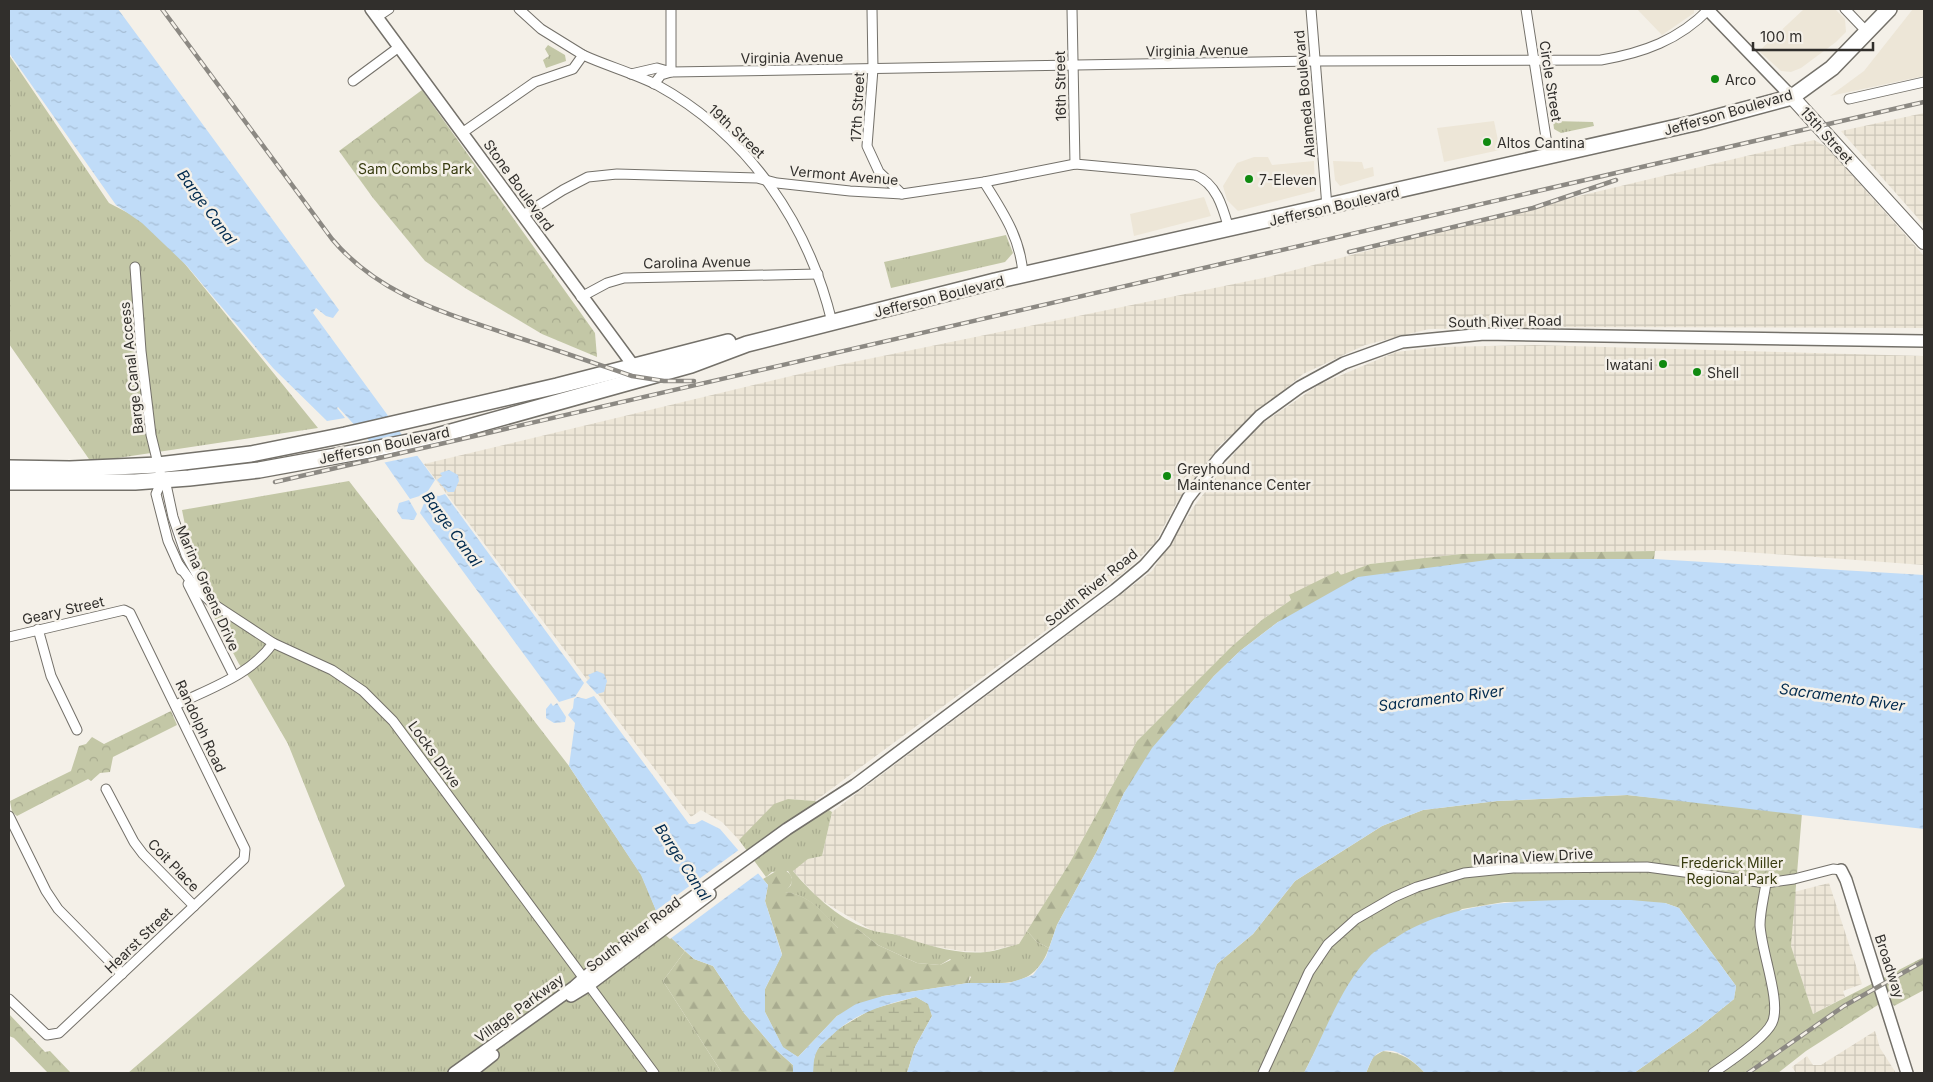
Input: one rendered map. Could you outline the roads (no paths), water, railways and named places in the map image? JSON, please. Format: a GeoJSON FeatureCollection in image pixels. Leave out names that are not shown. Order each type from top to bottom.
{"type":"FeatureCollection","features":[{"type":"Feature","properties":{"kind":"main road","name":"Jefferson Boulevard"},"geometry":{"type":"LineString","coordinates":[[9,482],[57,484],[160,473],[638,373],[691,366],[747,344],[1023,275],[1694,123],[1792,96],[1832,68],[1868,33],[1889,9]]}},
{"type":"Feature","properties":{"kind":"main road","name":"15th Street"},"geometry":{"type":"LineString","coordinates":[[1792,96],[1924,242]]}},
{"type":"Feature","properties":{"kind":"main road","name":"Jefferson Boulevard"},"geometry":{"type":"LineString","coordinates":[[9,468],[160,473],[259,470],[433,437],[638,373]]}},
{"type":"Feature","properties":{"kind":"street"},"geometry":{"type":"LineString","coordinates":[[374,13],[389,9]]}},
{"type":"Feature","properties":{"kind":"street"},"geometry":{"type":"LineString","coordinates":[[519,9],[541,29],[583,55],[654,84],[661,76],[671,72],[671,9]]}},
{"type":"Feature","properties":{"kind":"street","name":"17th Street"},"geometry":{"type":"LineString","coordinates":[[872,9],[873,69],[867,146],[879,172],[902,194]]}},
{"type":"Feature","properties":{"kind":"street","name":"16th Street"},"geometry":{"type":"LineString","coordinates":[[1072,9],[1075,164]]}},
{"type":"Feature","properties":{"kind":"street","name":"Alameda Boulevard"},"geometry":{"type":"LineString","coordinates":[[1310,9],[1327,207]]}},
{"type":"Feature","properties":{"kind":"street","name":"Circle Street"},"geometry":{"type":"LineString","coordinates":[[1526,9],[1549,157]]}},
{"type":"Feature","properties":{"kind":"street","name":"Virginia Avenue"},"geometry":{"type":"LineString","coordinates":[[631,74],[656,68],[671,72],[1072,67],[1315,61],[1601,60],[1634,54],[1669,40],[1688,27],[1708,9]]}},
{"type":"Feature","properties":{"kind":"street","name":"15th Street"},"geometry":{"type":"LineString","coordinates":[[1708,9],[1792,96]]}},
{"type":"Feature","properties":{"kind":"street"},"geometry":{"type":"LineString","coordinates":[[1844,9],[1868,33]]}},
{"type":"Feature","properties":{"kind":"street","name":"Stone Boulevard"},"geometry":{"type":"LineString","coordinates":[[374,13],[638,373]]}},
{"type":"Feature","properties":{"kind":"street"},"geometry":{"type":"LineString","coordinates":[[353,81],[399,47]]}},
{"type":"Feature","properties":{"kind":"street"},"geometry":{"type":"LineString","coordinates":[[462,133],[535,82],[573,69],[583,55]]}},
{"type":"Feature","properties":{"kind":"street"},"geometry":{"type":"LineString","coordinates":[[1849,99],[1924,82]]}},
{"type":"Feature","properties":{"kind":"street","name":"19th Street"},"geometry":{"type":"LineString","coordinates":[[654,84],[710,123],[738,148],[767,181],[799,230],[818,274],[832,322]]}},
{"type":"Feature","properties":{"kind":"street","name":"Vermont Avenue"},"geometry":{"type":"LineString","coordinates":[[523,215],[588,177],[618,174],[757,178],[850,192],[902,194],[984,182],[1075,164],[1195,175],[1211,186],[1223,207],[1229,229]]}},
{"type":"Feature","properties":{"kind":"street"},"geometry":{"type":"LineString","coordinates":[[984,182],[1017,240],[1022,256],[1023,275]]}},
{"type":"Feature","properties":{"kind":"street","name":"Barge Canal Access"},"geometry":{"type":"LineString","coordinates":[[135,266],[141,351],[151,435],[160,473]]}},
{"type":"Feature","properties":{"kind":"street","name":"Carolina Avenue"},"geometry":{"type":"LineString","coordinates":[[581,297],[607,283],[624,278],[818,274]]}},
{"type":"Feature","properties":{"kind":"street","name":"South River Road"},"geometry":{"type":"LineString","coordinates":[[654,1073],[586,982],[813,813],[855,785],[1107,596],[1144,566],[1165,542],[1188,498],[1220,458],[1260,416],[1300,387],[1344,363],[1402,342],[1484,334],[1924,341]]}},
{"type":"Feature","properties":{"kind":"street","name":"Marina Greens Drive"},"geometry":{"type":"LineString","coordinates":[[160,473],[156,494],[168,541],[234,676]]}},
{"type":"Feature","properties":{"kind":"street","name":"Locks Drive"},"geometry":{"type":"LineString","coordinates":[[160,473],[167,489],[173,517],[186,555],[212,603]]}},
{"type":"Feature","properties":{"kind":"street","name":"Locks Drive"},"geometry":{"type":"LineString","coordinates":[[180,565],[195,587],[212,603],[273,643],[332,670],[363,691],[393,720],[586,982]]}},
{"type":"Feature","properties":{"kind":"street","name":"Geary Street"},"geometry":{"type":"LineString","coordinates":[[9,637],[124,610]]}},
{"type":"Feature","properties":{"kind":"street","name":"Randolph Road"},"geometry":{"type":"LineString","coordinates":[[124,610],[130,613],[238,832],[245,849],[244,858]]}},
{"type":"Feature","properties":{"kind":"street"},"geometry":{"type":"LineString","coordinates":[[38,629],[51,676],[77,730]]}},
{"type":"Feature","properties":{"kind":"street","name":"Marina Greens Drive"},"geometry":{"type":"LineString","coordinates":[[176,705],[234,676],[264,655],[273,643]]}},
{"type":"Feature","properties":{"kind":"street","name":"Coit Place"},"geometry":{"type":"LineString","coordinates":[[106,789],[134,842],[143,854],[194,906]]}},
{"type":"Feature","properties":{"kind":"street"},"geometry":{"type":"LineString","coordinates":[[9,816],[46,890],[58,909],[122,974]]}},
{"type":"Feature","properties":{"kind":"street","name":"Hearst Street"},"geometry":{"type":"LineString","coordinates":[[9,999],[47,1035],[58,1033],[244,858]]}},
{"type":"Feature","properties":{"kind":"street","name":"Marina View Drive"},"geometry":{"type":"LineString","coordinates":[[1263,1073],[1309,972],[1328,944],[1356,919],[1394,897],[1417,887],[1464,873],[1514,868],[1647,868],[1766,883],[1794,879],[1833,869],[1841,870]]}},
{"type":"Feature","properties":{"kind":"street","name":"Broadway"},"geometry":{"type":"LineString","coordinates":[[1841,870],[1845,876],[1907,1073]]}},
{"type":"Feature","properties":{"kind":"street"},"geometry":{"type":"LineString","coordinates":[[1713,1073],[1745,1049],[1771,1025],[1776,1012],[1763,953],[1760,923],[1766,883]]}},
{"type":"Feature","properties":{"kind":"street","name":"Village Parkway"},"geometry":{"type":"LineString","coordinates":[[454,1073],[586,982]]}},
{"type":"Feature","properties":{"kind":"street","name":"Village Parkway"},"geometry":{"type":"LineString","coordinates":[[470,1073],[570,997],[586,982]]}},
{"type":"Feature","properties":{"kind":"water","name":"Barge Canal"},"geometry":{"type":"Polygon","coordinates":[[[9,9],[118,9],[339,310],[333,318],[326,316],[316,308],[313,313],[435,480],[426,494],[410,499],[371,443],[338,407],[345,418],[327,421],[273,368],[187,266],[142,223],[116,205],[9,53],[9,9]]]}},
{"type":"Feature","properties":{"kind":"water"},"geometry":{"type":"Polygon","coordinates":[[[449,470],[458,475],[459,481],[454,492],[448,492],[437,480],[442,476],[440,473],[449,470]]]}},
{"type":"Feature","properties":{"kind":"water","name":"Barge Canal"},"geometry":{"type":"Polygon","coordinates":[[[428,494],[439,496],[445,494],[584,683],[575,697],[559,702],[420,513],[428,494]]]}},
{"type":"Feature","properties":{"kind":"water"},"geometry":{"type":"Polygon","coordinates":[[[409,500],[417,514],[414,520],[402,519],[397,511],[399,503],[409,500]]]}},
{"type":"Feature","properties":{"kind":"water"},"geometry":{"type":"Polygon","coordinates":[[[1495,559],[1654,559],[1924,575],[1924,829],[1627,795],[1497,801],[1423,810],[1382,826],[1295,881],[1253,934],[1217,964],[1173,1073],[907,1073],[915,1047],[932,1016],[928,1004],[916,997],[870,1011],[849,1022],[818,1049],[814,1059],[813,1073],[793,1073],[793,1065],[774,1048],[744,1013],[713,966],[694,959],[665,932],[641,875],[569,766],[575,723],[568,715],[573,708],[574,699],[577,697],[586,699],[594,696],[689,824],[695,824],[702,820],[720,829],[768,885],[765,901],[782,955],[765,989],[765,1012],[783,1047],[798,1057],[837,1016],[856,1004],[883,996],[968,983],[1009,983],[1033,975],[1046,957],[1057,925],[1097,851],[1124,793],[1152,748],[1214,676],[1240,651],[1278,622],[1358,577],[1495,559]]]}},
{"type":"Feature","properties":{"kind":"water"},"geometry":{"type":"Polygon","coordinates":[[[597,671],[604,674],[607,681],[604,692],[597,694],[586,682],[590,678],[588,675],[597,671]]]}},
{"type":"Feature","properties":{"kind":"water"},"geometry":{"type":"Polygon","coordinates":[[[551,703],[553,706],[557,703],[566,717],[565,722],[554,723],[546,718],[546,709],[551,703]]]}},
{"type":"Feature","properties":{"kind":"water"},"geometry":{"type":"Polygon","coordinates":[[[1631,900],[1665,903],[1679,908],[1736,986],[1734,999],[1697,1029],[1634,1073],[1425,1073],[1408,1058],[1393,1051],[1386,1051],[1379,1053],[1373,1058],[1366,1073],[1304,1073],[1333,1012],[1359,969],[1377,950],[1418,925],[1446,914],[1476,907],[1507,903],[1631,900]]]}},
{"type":"Feature","properties":{"kind":"railway"},"geometry":{"type":"LineString","coordinates":[[162,9],[332,239],[350,258],[370,274],[391,288],[437,309],[632,376],[664,381],[694,381]]}},
{"type":"Feature","properties":{"kind":"railway"},"geometry":{"type":"LineString","coordinates":[[275,482],[1924,102]]}},
{"type":"Feature","properties":{"kind":"railway"},"geometry":{"type":"LineString","coordinates":[[1349,252],[1533,208],[1616,180]]}},
{"type":"Feature","properties":{"kind":"railway"},"geometry":{"type":"LineString","coordinates":[[1748,1073],[1844,1006],[1924,961]]}},
{"type":"Feature","properties":{"kind":"place","name":"Arco"},"geometry":{"type":"Point","coordinates":[1715,79]}},
{"type":"Feature","properties":{"kind":"place","name":"Altos Cantina"},"geometry":{"type":"Point","coordinates":[1487,142]}},
{"type":"Feature","properties":{"kind":"place","name":"7-Eleven"},"geometry":{"type":"Point","coordinates":[1249,179]}},
{"type":"Feature","properties":{"kind":"place","name":"Iwatani"},"geometry":{"type":"Point","coordinates":[1663,364]}},
{"type":"Feature","properties":{"kind":"place","name":"Shell"},"geometry":{"type":"Point","coordinates":[1697,372]}},
{"type":"Feature","properties":{"kind":"place","name":"Greyhound Maintenance Center"},"geometry":{"type":"Point","coordinates":[1167,476]}},
{"type":"Feature","properties":{"kind":"park label","name":"Sam Combs Park"},"geometry":{"type":"Point","coordinates":[415,168]}},
{"type":"Feature","properties":{"kind":"park label","name":"Frederick Miller Regional Park"},"geometry":{"type":"Point","coordinates":[1732,870]}},
{"type":"Feature","properties":{"kind":"water label","name":"Sacramento River"},"geometry":{"type":"Point","coordinates":[1842,697]}},
{"type":"Feature","properties":{"kind":"water label","name":"Sacramento River"},"geometry":{"type":"Point","coordinates":[1441,698]}}]}
